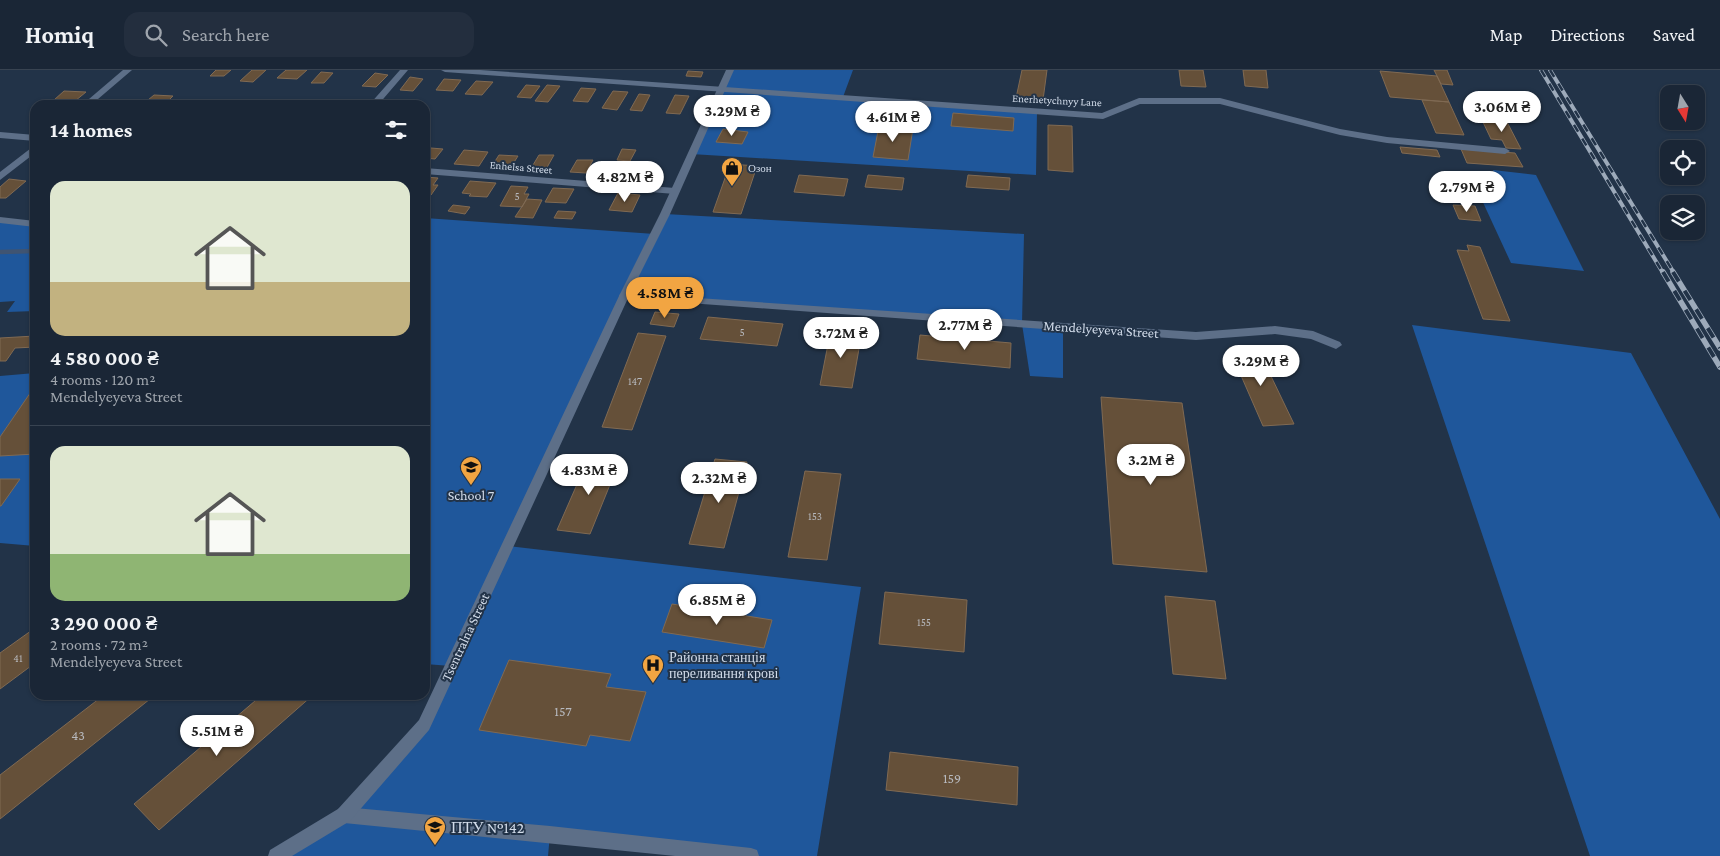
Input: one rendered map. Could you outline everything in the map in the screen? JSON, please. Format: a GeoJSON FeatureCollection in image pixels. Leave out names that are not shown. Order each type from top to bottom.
{"type":"FeatureCollection","features":[{"type":"Feature","properties":{"kind":"street"},"geometry":{"type":"LineString","coordinates":[[92,100],[128,70]]}},
{"type":"Feature","properties":{"kind":"street"},"geometry":{"type":"LineString","coordinates":[[377,100],[404,70]]}},
{"type":"Feature","properties":{"kind":"street","name":"Enerhetychnyy Lane"},"geometry":{"type":"LineString","coordinates":[[446,70],[1103,116],[1139,101],[1220,101],[1340,132],[1377,138],[1505,152]]}},
{"type":"Feature","properties":{"kind":"street","name":"Tsentralna Street"},"geometry":{"type":"LineString","coordinates":[[344,815],[424,724],[730,70]]}},
{"type":"Feature","properties":{"kind":"street"},"geometry":{"type":"LineString","coordinates":[[0,135],[30,138]]}},
{"type":"Feature","properties":{"kind":"street"},"geometry":{"type":"LineString","coordinates":[[0,177],[30,152]]}},
{"type":"Feature","properties":{"kind":"street","name":"Enhelsa Street"},"geometry":{"type":"LineString","coordinates":[[430,171],[674,191]]}},
{"type":"Feature","properties":{"kind":"street"},"geometry":{"type":"LineString","coordinates":[[0,220],[30,223]]}},
{"type":"Feature","properties":{"kind":"street","name":"Mendelyeyeva Street"},"geometry":{"type":"LineString","coordinates":[[624,296],[1196,336],[1275,330],[1313,335],[1336,345]]}},
{"type":"Feature","properties":{"kind":"street"},"geometry":{"type":"LineString","coordinates":[[276,856],[344,815],[550,834],[751,856]]}},
{"type":"Feature","properties":{"kind":"shaded area"},"geometry":{"type":"Polygon","coordinates":[[[730,70],[853,70],[843,97],[1037,111],[1036,175],[691,154],[730,70]]]}},
{"type":"Feature","properties":{"kind":"shaded area"},"geometry":{"type":"Polygon","coordinates":[[[1493,170],[1536,175],[1584,271],[1511,263],[1474,183],[1500,185],[1493,170]]]}},
{"type":"Feature","properties":{"kind":"shaded area"},"geometry":{"type":"Polygon","coordinates":[[[665,214],[1024,234],[1022,324],[624,296],[508,546],[861,587],[817,856],[751,856],[550,834],[548,856],[276,856],[344,815],[424,725],[451,666],[430,664],[430,218],[655,234],[665,214]]]}},
{"type":"Feature","properties":{"kind":"shaded area"},"geometry":{"type":"Polygon","coordinates":[[[0,220],[30,223],[30,311],[7,312],[15,301],[0,302],[0,220]]]}},
{"type":"Feature","properties":{"kind":"shaded area"},"geometry":{"type":"Polygon","coordinates":[[[1022,324],[1063,327],[1063,378],[1030,376],[1022,324]]]}},
{"type":"Feature","properties":{"kind":"shaded area"},"geometry":{"type":"Polygon","coordinates":[[[1412,325],[1631,353],[1720,519],[1720,856],[1590,856],[1412,325]]]}},
{"type":"Feature","properties":{"kind":"shaded area"},"geometry":{"type":"Polygon","coordinates":[[[30,373],[30,546],[0,543],[0,376],[30,373]]]}},
{"type":"Feature","properties":{"kind":"building"},"geometry":{"type":"Polygon","coordinates":[[[216,70],[231,70],[224,76],[210,76],[216,70]]]}},
{"type":"Feature","properties":{"kind":"building"},"geometry":{"type":"Polygon","coordinates":[[[252,70],[266,70],[253,82],[240,81],[252,70]]]}},
{"type":"Feature","properties":{"kind":"building"},"geometry":{"type":"Polygon","coordinates":[[[286,70],[307,70],[297,79],[277,78],[286,70]]]}},
{"type":"Feature","properties":{"kind":"building"},"geometry":{"type":"Polygon","coordinates":[[[1022,70],[1047,70],[1043,100],[1016,98],[1022,70]]]}},
{"type":"Feature","properties":{"kind":"building"},"geometry":{"type":"Polygon","coordinates":[[[1179,70],[1203,70],[1206,87],[1181,86],[1179,70]]]}},
{"type":"Feature","properties":{"kind":"building"},"geometry":{"type":"Polygon","coordinates":[[[1243,70],[1266,70],[1268,88],[1245,86],[1243,70]]]}},
{"type":"Feature","properties":{"kind":"building"},"geometry":{"type":"Polygon","coordinates":[[[1434,70],[1447,70],[1453,85],[1441,84],[1434,70]]]}},
{"type":"Feature","properties":{"kind":"building"},"geometry":{"type":"Polygon","coordinates":[[[688,71],[703,72],[701,77],[686,76],[688,71]]]}},
{"type":"Feature","properties":{"kind":"building"},"geometry":{"type":"Polygon","coordinates":[[[1380,71],[1437,76],[1449,102],[1390,97],[1380,71]]]}},
{"type":"Feature","properties":{"kind":"building"},"geometry":{"type":"Polygon","coordinates":[[[321,72],[333,73],[324,83],[311,83],[321,72]]]}},
{"type":"Feature","properties":{"kind":"building"},"geometry":{"type":"Polygon","coordinates":[[[375,73],[388,75],[376,87],[362,86],[375,73]]]}},
{"type":"Feature","properties":{"kind":"building"},"geometry":{"type":"Polygon","coordinates":[[[410,77],[423,79],[413,91],[400,90],[410,77]]]}},
{"type":"Feature","properties":{"kind":"building"},"geometry":{"type":"Polygon","coordinates":[[[444,79],[461,80],[453,91],[436,90],[444,79]]]}},
{"type":"Feature","properties":{"kind":"building"},"geometry":{"type":"Polygon","coordinates":[[[476,81],[493,82],[482,95],[465,94],[476,81]]]}},
{"type":"Feature","properties":{"kind":"building"},"geometry":{"type":"Polygon","coordinates":[[[526,85],[540,86],[531,98],[517,97],[526,85]]]}},
{"type":"Feature","properties":{"kind":"building"},"geometry":{"type":"Polygon","coordinates":[[[547,85],[560,86],[548,102],[535,101],[547,85]]]}},
{"type":"Feature","properties":{"kind":"building"},"geometry":{"type":"Polygon","coordinates":[[[581,88],[596,89],[588,102],[573,101],[581,88]]]}},
{"type":"Feature","properties":{"kind":"building"},"geometry":{"type":"Polygon","coordinates":[[[64,91],[86,92],[76,100],[54,100],[64,91]]]}},
{"type":"Feature","properties":{"kind":"building"},"geometry":{"type":"Polygon","coordinates":[[[613,91],[628,92],[617,110],[602,108],[613,91]]]}},
{"type":"Feature","properties":{"kind":"building"},"geometry":{"type":"Polygon","coordinates":[[[639,94],[650,95],[642,111],[630,110],[639,94]]]}},
{"type":"Feature","properties":{"kind":"building"},"geometry":{"type":"Polygon","coordinates":[[[154,95],[173,96],[169,100],[148,100],[154,95]]]}},
{"type":"Feature","properties":{"kind":"building"},"geometry":{"type":"Polygon","coordinates":[[[675,95],[689,96],[680,114],[666,113],[675,95]]]}},
{"type":"Feature","properties":{"kind":"building"},"geometry":{"type":"Polygon","coordinates":[[[742,100],[766,101],[762,113],[754,112],[753,115],[737,114],[742,100]]]}},
{"type":"Feature","properties":{"kind":"building"},"geometry":{"type":"Polygon","coordinates":[[[1422,100],[1449,102],[1464,135],[1436,133],[1422,100]]]}},
{"type":"Feature","properties":{"kind":"building"},"geometry":{"type":"Polygon","coordinates":[[[876,109],[930,112],[929,124],[874,120],[876,109]]]}},
{"type":"Feature","properties":{"kind":"building"},"geometry":{"type":"Polygon","coordinates":[[[953,113],[1014,118],[1013,131],[951,126],[953,113]]]}},
{"type":"Feature","properties":{"kind":"building"},"geometry":{"type":"Polygon","coordinates":[[[1482,120],[1507,122],[1521,149],[1506,148],[1502,140],[1491,139],[1482,120]]]}},
{"type":"Feature","properties":{"kind":"building"},"geometry":{"type":"Polygon","coordinates":[[[1048,125],[1072,126],[1073,172],[1048,170],[1048,125]]]}},
{"type":"Feature","properties":{"kind":"building"},"geometry":{"type":"Polygon","coordinates":[[[879,126],[913,128],[908,160],[873,157],[879,126]]]}},
{"type":"Feature","properties":{"kind":"building"},"geometry":{"type":"Polygon","coordinates":[[[723,129],[748,132],[742,144],[716,142],[723,129]]]}},
{"type":"Feature","properties":{"kind":"building"},"geometry":{"type":"Polygon","coordinates":[[[1400,147],[1437,150],[1440,157],[1402,153],[1400,147]]]}},
{"type":"Feature","properties":{"kind":"building"},"geometry":{"type":"Polygon","coordinates":[[[430,149],[443,149],[435,159],[430,158],[430,149]]]}},
{"type":"Feature","properties":{"kind":"building"},"geometry":{"type":"Polygon","coordinates":[[[622,149],[636,150],[630,161],[617,160],[622,149]]]}},
{"type":"Feature","properties":{"kind":"building"},"geometry":{"type":"Polygon","coordinates":[[[1461,149],[1515,153],[1523,167],[1467,163],[1461,149]]]}},
{"type":"Feature","properties":{"kind":"building"},"geometry":{"type":"Polygon","coordinates":[[[464,150],[488,152],[479,166],[454,164],[464,150]]]}},
{"type":"Feature","properties":{"kind":"building"},"geometry":{"type":"Polygon","coordinates":[[[499,155],[518,156],[511,167],[492,166],[499,155]]]}},
{"type":"Feature","properties":{"kind":"building"},"geometry":{"type":"Polygon","coordinates":[[[539,155],[554,155],[545,171],[530,170],[539,155]]]}},
{"type":"Feature","properties":{"kind":"building"},"geometry":{"type":"Polygon","coordinates":[[[577,160],[593,160],[586,173],[570,172],[577,160]]]}},
{"type":"Feature","properties":{"kind":"building"},"geometry":{"type":"Polygon","coordinates":[[[635,162],[656,164],[649,179],[627,178],[635,162]]]}},
{"type":"Feature","properties":{"kind":"building"},"geometry":{"type":"Polygon","coordinates":[[[730,164],[757,166],[741,214],[713,212],[730,164]]]}},
{"type":"Feature","properties":{"kind":"building"},"geometry":{"type":"Polygon","coordinates":[[[799,175],[848,179],[844,196],[794,192],[799,175]]]}},
{"type":"Feature","properties":{"kind":"building"},"geometry":{"type":"Polygon","coordinates":[[[868,175],[904,178],[902,190],[865,187],[868,175]]]}},
{"type":"Feature","properties":{"kind":"building"},"geometry":{"type":"Polygon","coordinates":[[[968,175],[1010,178],[1009,190],[966,187],[968,175]]]}},
{"type":"Feature","properties":{"kind":"building"},"geometry":{"type":"Polygon","coordinates":[[[430,177],[438,178],[433,185],[438,185],[431,195],[430,177]]]}},
{"type":"Feature","properties":{"kind":"building"},"geometry":{"type":"Polygon","coordinates":[[[9,179],[26,181],[6,198],[0,198],[0,187],[9,179]]]}},
{"type":"Feature","properties":{"kind":"building"},"geometry":{"type":"Polygon","coordinates":[[[470,181],[496,183],[487,197],[469,196],[471,194],[462,193],[470,181]]]}},
{"type":"Feature","properties":{"kind":"building"},"geometry":{"type":"Polygon","coordinates":[[[511,186],[528,187],[524,194],[529,194],[522,207],[500,206],[511,186]]]}},
{"type":"Feature","properties":{"kind":"building"},"geometry":{"type":"Polygon","coordinates":[[[553,188],[574,189],[566,203],[545,202],[553,188]]]}},
{"type":"Feature","properties":{"kind":"building"},"geometry":{"type":"Polygon","coordinates":[[[618,193],[640,195],[632,212],[609,210],[618,193]]]}},
{"type":"Feature","properties":{"kind":"building"},"geometry":{"type":"Polygon","coordinates":[[[527,199],[542,200],[533,218],[515,217],[527,199]]]}},
{"type":"Feature","properties":{"kind":"building"},"geometry":{"type":"Polygon","coordinates":[[[453,205],[470,207],[465,214],[448,211],[453,205]]]}},
{"type":"Feature","properties":{"kind":"building"},"geometry":{"type":"Polygon","coordinates":[[[1453,205],[1475,206],[1481,221],[1459,219],[1453,205]]]}},
{"type":"Feature","properties":{"kind":"building"},"geometry":{"type":"Polygon","coordinates":[[[558,211],[576,212],[572,219],[554,218],[558,211]]]}},
{"type":"Feature","properties":{"kind":"building"},"geometry":{"type":"Polygon","coordinates":[[[1467,245],[1480,247],[1510,321],[1483,319],[1457,250],[1469,251],[1467,245]]]}},
{"type":"Feature","properties":{"kind":"building"},"geometry":{"type":"Polygon","coordinates":[[[655,312],[679,314],[674,327],[650,324],[655,312]]]}},
{"type":"Feature","properties":{"kind":"building"},"geometry":{"type":"Polygon","coordinates":[[[708,317],[783,324],[777,346],[700,339],[708,317]]]}},
{"type":"Feature","properties":{"kind":"building"},"geometry":{"type":"Polygon","coordinates":[[[831,329],[862,332],[852,388],[820,385],[831,329]]]}},
{"type":"Feature","properties":{"kind":"building"},"geometry":{"type":"Polygon","coordinates":[[[638,333],[666,336],[632,430],[602,427],[638,333]]]}},
{"type":"Feature","properties":{"kind":"building"},"geometry":{"type":"Polygon","coordinates":[[[920,335],[1011,343],[1010,368],[917,359],[920,335]]]}},
{"type":"Feature","properties":{"kind":"building"},"geometry":{"type":"Polygon","coordinates":[[[30,336],[30,347],[15,348],[6,361],[0,361],[0,338],[30,336]]]}},
{"type":"Feature","properties":{"kind":"building"},"geometry":{"type":"Polygon","coordinates":[[[1257,347],[1294,424],[1263,426],[1229,348],[1257,347]]]}},
{"type":"Feature","properties":{"kind":"building"},"geometry":{"type":"Polygon","coordinates":[[[30,393],[30,454],[0,456],[0,437],[30,393]]]}},
{"type":"Feature","properties":{"kind":"building"},"geometry":{"type":"Polygon","coordinates":[[[1101,397],[1182,403],[1207,572],[1113,564],[1101,397]]]}},
{"type":"Feature","properties":{"kind":"building"},"geometry":{"type":"Polygon","coordinates":[[[589,457],[620,460],[590,534],[557,530],[589,457]]]}},
{"type":"Feature","properties":{"kind":"building"},"geometry":{"type":"Polygon","coordinates":[[[715,459],[747,462],[724,548],[689,544],[715,459]]]}},
{"type":"Feature","properties":{"kind":"building"},"geometry":{"type":"Polygon","coordinates":[[[805,471],[841,474],[827,560],[788,557],[805,471]]]}},
{"type":"Feature","properties":{"kind":"building"},"geometry":{"type":"Polygon","coordinates":[[[0,479],[20,479],[1,506],[0,506],[0,479]]]}},
{"type":"Feature","properties":{"kind":"building"},"geometry":{"type":"Polygon","coordinates":[[[885,592],[967,600],[964,652],[879,644],[885,592]]]}},
{"type":"Feature","properties":{"kind":"building"},"geometry":{"type":"Polygon","coordinates":[[[1165,596],[1215,601],[1226,679],[1173,674],[1165,596]]]}},
{"type":"Feature","properties":{"kind":"building"},"geometry":{"type":"Polygon","coordinates":[[[672,604],[772,620],[764,648],[662,632],[672,604]]]}},
{"type":"Feature","properties":{"kind":"building"},"geometry":{"type":"Polygon","coordinates":[[[30,632],[30,667],[0,689],[0,653],[30,632]]]}},
{"type":"Feature","properties":{"kind":"building","name":"Районна станція переливання крові"},"geometry":{"type":"Polygon","coordinates":[[[509,660],[611,674],[606,687],[646,692],[630,741],[590,735],[586,746],[479,730],[509,660]]]}},
{"type":"Feature","properties":{"kind":"building"},"geometry":{"type":"Polygon","coordinates":[[[98,700],[149,700],[0,819],[0,775],[98,700]]]}},
{"type":"Feature","properties":{"kind":"building"},"geometry":{"type":"Polygon","coordinates":[[[256,700],[307,700],[159,830],[134,804],[256,700]]]}},
{"type":"Feature","properties":{"kind":"building"},"geometry":{"type":"Polygon","coordinates":[[[890,752],[1018,767],[1017,805],[886,790],[890,752]]]}},
{"type":"Feature","properties":{"kind":"waterway"},"geometry":{"type":"LineString","coordinates":[[0,252],[30,251]]}},
{"type":"Feature","properties":{"kind":"railway"},"geometry":{"type":"LineString","coordinates":[[1541,70],[1663,273]]}},
{"type":"Feature","properties":{"kind":"railway"},"geometry":{"type":"LineString","coordinates":[[1550,70],[1674,273]]}},
{"type":"Feature","properties":{"kind":"railway"},"geometry":{"type":"LineString","coordinates":[[1663,272],[1720,367]]}},
{"type":"Feature","properties":{"kind":"railway"},"geometry":{"type":"LineString","coordinates":[[1673,272],[1720,348]]}},
{"type":"Feature","properties":{"kind":"place","name":"Озон"},"geometry":{"type":"Point","coordinates":[732,187]}},
{"type":"Feature","properties":{"kind":"place","name":"School 7"},"geometry":{"type":"Point","coordinates":[471,486]}},
{"type":"Feature","properties":{"kind":"place","name":"Районна станція переливання крові"},"geometry":{"type":"Point","coordinates":[653,684]}},
{"type":"Feature","properties":{"kind":"place","name":"ПТУ №142"},"geometry":{"type":"Point","coordinates":[435,846]}}]}
